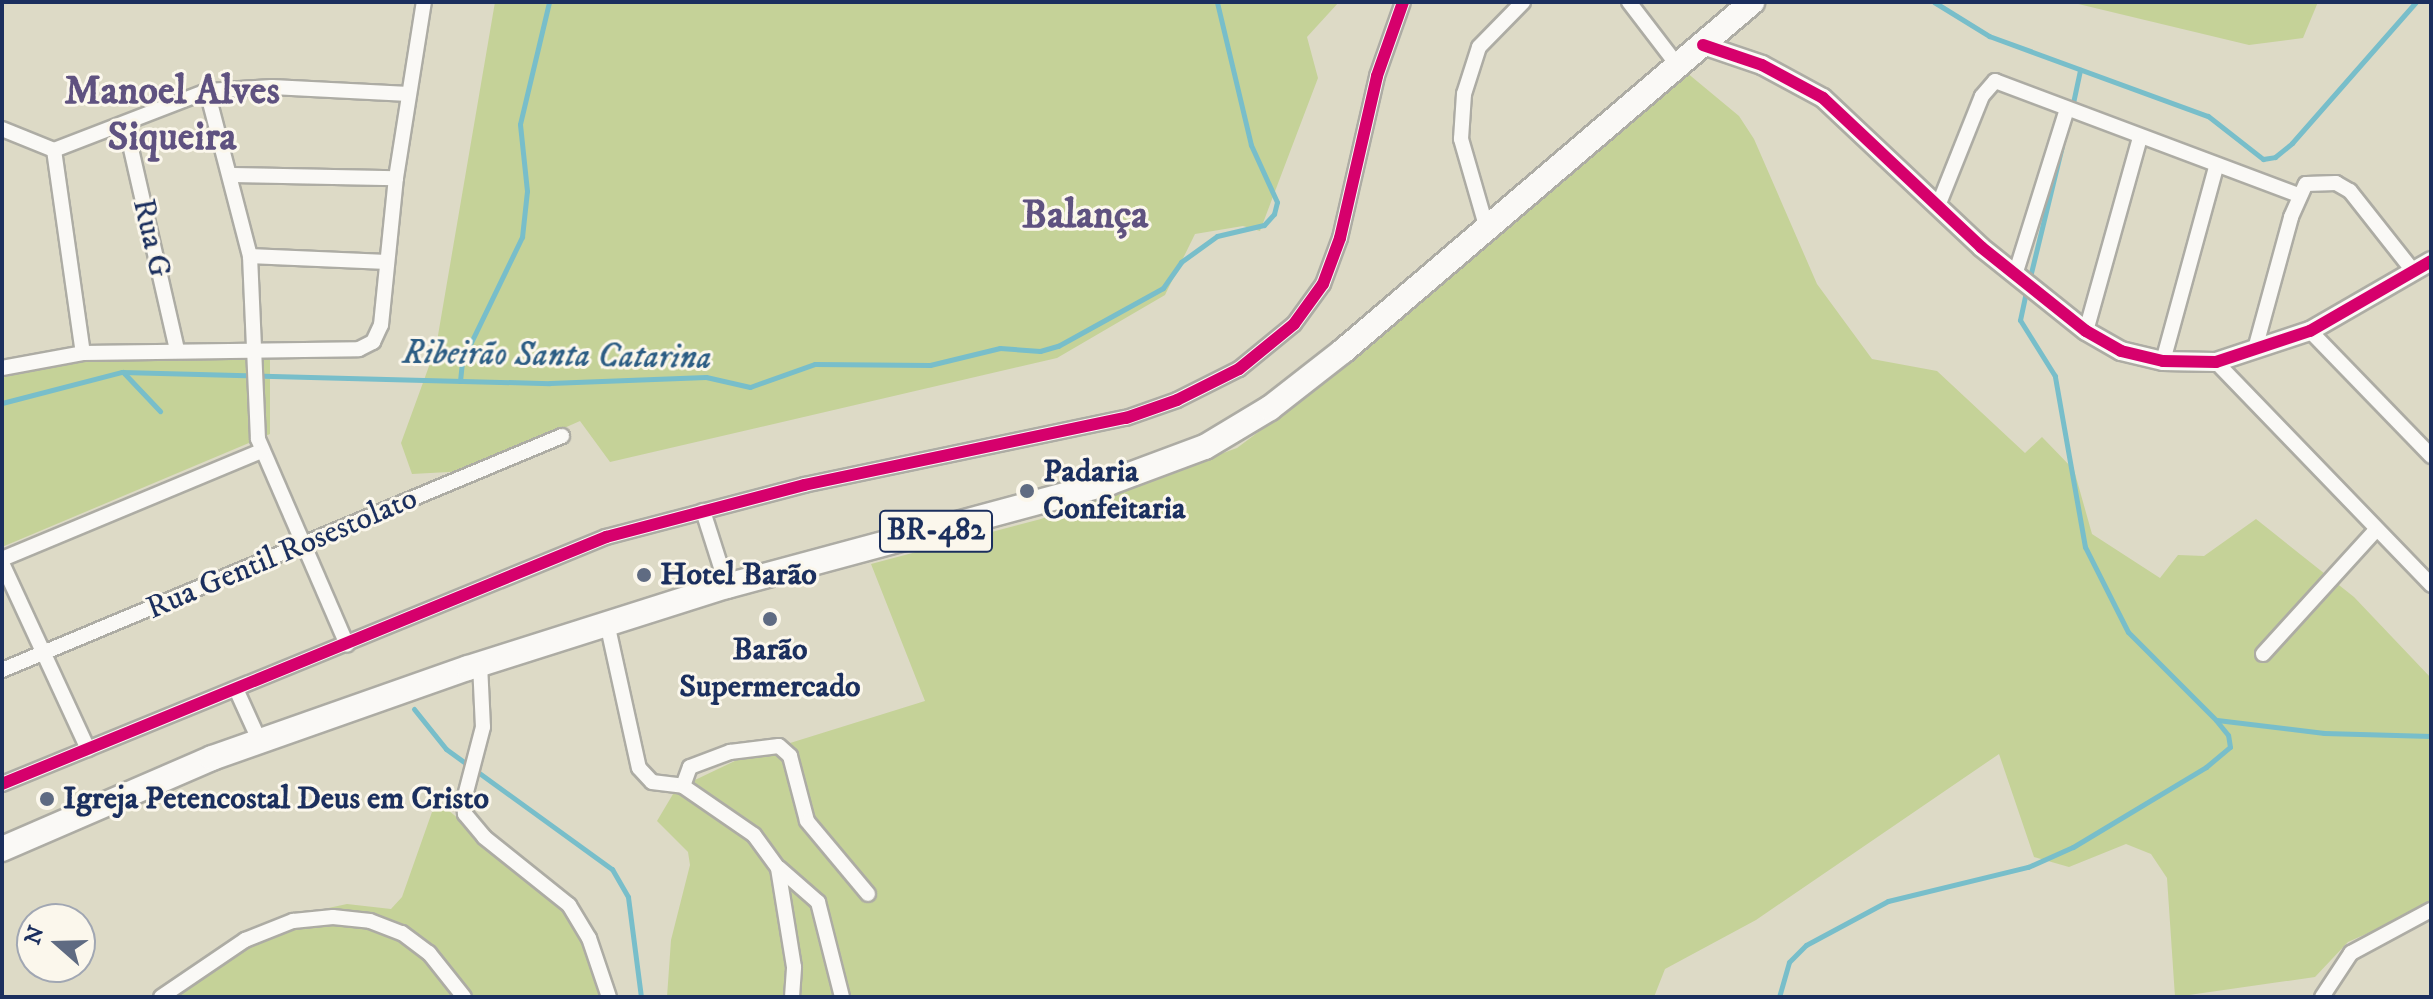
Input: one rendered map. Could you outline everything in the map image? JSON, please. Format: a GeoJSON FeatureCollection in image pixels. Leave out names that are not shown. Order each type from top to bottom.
{"type":"FeatureCollection","features":[{"type":"Feature","properties":{"kind":"highway","name":"BR-482"},"geometry":{"type":"LineString","coordinates":[[2,849],[260,742],[480,664],[727,586],[1108,483],[1205,447],[1270,408],[1487,229],[1752,2]]}},
{"type":"Feature","properties":{"kind":"street"},"geometry":{"type":"LineString","coordinates":[[2,368],[83,353],[257,347],[359,349],[373,342],[381,325],[396,178],[424,2]]}},
{"type":"Feature","properties":{"kind":"street"},"geometry":{"type":"LineString","coordinates":[[2,784],[606,537],[703,511],[1126,418],[1206,387],[1264,351],[1309,305],[1334,257],[1377,76],[1403,2]]}},
{"type":"Feature","properties":{"kind":"street"},"geometry":{"type":"LineString","coordinates":[[1487,229],[1461,139],[1464,94],[1479,47],[1523,2]]}},
{"type":"Feature","properties":{"kind":"street"},"geometry":{"type":"LineString","coordinates":[[1629,2],[1678,66]]}},
{"type":"Feature","properties":{"kind":"street"},"geometry":{"type":"LineString","coordinates":[[1703,45],[1762,65],[1823,98],[2015,275],[2086,331],[2121,351],[2163,361],[2216,362],[2310,331],[2431,261]]}},
{"type":"Feature","properties":{"kind":"street"},"geometry":{"type":"LineString","coordinates":[[1938,206],[1988,86],[2005,83],[2140,138],[2298,195]]}},
{"type":"Feature","properties":{"kind":"street"},"geometry":{"type":"LineString","coordinates":[[2,129],[54,150],[126,127],[207,91],[272,87],[409,94]]}},
{"type":"Feature","properties":{"kind":"street"},"geometry":{"type":"LineString","coordinates":[[207,91],[233,175],[250,256],[261,451],[347,645]]}},
{"type":"Feature","properties":{"kind":"street"},"geometry":{"type":"LineString","coordinates":[[2015,275],[2067,109]]}},
{"type":"Feature","properties":{"kind":"street","name":"Rua G"},"geometry":{"type":"LineString","coordinates":[[126,127],[177,349]]}},
{"type":"Feature","properties":{"kind":"street"},"geometry":{"type":"LineString","coordinates":[[2086,331],[2140,138]]}},
{"type":"Feature","properties":{"kind":"street"},"geometry":{"type":"LineString","coordinates":[[54,150],[83,353]]}},
{"type":"Feature","properties":{"kind":"street"},"geometry":{"type":"LineString","coordinates":[[2163,361],[2216,167]]}},
{"type":"Feature","properties":{"kind":"street"},"geometry":{"type":"LineString","coordinates":[[233,175],[396,178]]}},
{"type":"Feature","properties":{"kind":"street"},"geometry":{"type":"LineString","coordinates":[[2255,349],[2298,195],[2306,184],[2336,183],[2350,191],[2414,272]]}},
{"type":"Feature","properties":{"kind":"street"},"geometry":{"type":"LineString","coordinates":[[250,256],[386,262]]}},
{"type":"Feature","properties":{"kind":"street"},"geometry":{"type":"LineString","coordinates":[[2310,331],[2431,456]]}},
{"type":"Feature","properties":{"kind":"street"},"geometry":{"type":"LineString","coordinates":[[2216,362],[2431,585]]}},
{"type":"Feature","properties":{"kind":"street","name":"Rua Gentil Rosestolato"},"geometry":{"type":"LineString","coordinates":[[2,670],[562,436]]}},
{"type":"Feature","properties":{"kind":"street"},"geometry":{"type":"LineString","coordinates":[[88,749],[41,655],[2,561],[261,451]]}},
{"type":"Feature","properties":{"kind":"street"},"geometry":{"type":"LineString","coordinates":[[703,511],[727,586]]}},
{"type":"Feature","properties":{"kind":"street"},"geometry":{"type":"LineString","coordinates":[[2263,654],[2376,530]]}},
{"type":"Feature","properties":{"kind":"street"},"geometry":{"type":"LineString","coordinates":[[607,623],[639,768],[652,782],[683,786],[754,835],[778,868],[818,902],[842,997]]}},
{"type":"Feature","properties":{"kind":"street"},"geometry":{"type":"LineString","coordinates":[[480,664],[483,727],[465,814],[484,837],[569,905],[589,938],[609,997]]}},
{"type":"Feature","properties":{"kind":"street"},"geometry":{"type":"LineString","coordinates":[[236,689],[260,742]]}},
{"type":"Feature","properties":{"kind":"street"},"geometry":{"type":"LineString","coordinates":[[683,786],[690,767],[730,752],[779,746],[790,756],[807,821],[868,894]]}},
{"type":"Feature","properties":{"kind":"street"},"geometry":{"type":"LineString","coordinates":[[778,868],[794,967],[792,997]]}},
{"type":"Feature","properties":{"kind":"street"},"geometry":{"type":"LineString","coordinates":[[2322,997],[2351,953],[2431,910]]}},
{"type":"Feature","properties":{"kind":"street"},"geometry":{"type":"LineString","coordinates":[[161,997],[245,940],[293,921],[333,917],[370,921],[402,933],[429,953],[464,997]]}},
{"type":"Feature","properties":{"kind":"green space"},"geometry":{"type":"Polygon","coordinates":[[[495,2],[1339,2],[1307,37],[1318,78],[1260,231],[1243,226],[1195,234],[1165,295],[1057,358],[610,462],[580,421],[467,471],[412,474],[401,443],[436,347],[495,2]]]}},
{"type":"Feature","properties":{"kind":"green space"},"geometry":{"type":"Polygon","coordinates":[[[2070,2],[2318,2],[2303,38],[2249,45],[2070,2]]]}},
{"type":"Feature","properties":{"kind":"green space"},"geometry":{"type":"Polygon","coordinates":[[[1686,72],[1739,116],[1754,139],[1817,284],[1872,359],[1937,371],[2025,453],[2042,437],[2074,470],[2092,534],[2160,578],[2178,555],[2204,556],[2256,519],[2354,597],[2431,678],[2431,905],[2348,942],[2315,977],[2175,997],[2167,878],[2151,854],[2126,844],[2069,867],[2034,857],[1999,754],[1756,920],[1665,969],[1654,997],[667,997],[671,940],[690,865],[688,852],[657,821],[676,789],[739,759],[925,701],[871,564],[1041,519],[1237,448],[1336,374],[1686,72]]]}},
{"type":"Feature","properties":{"kind":"green space"},"geometry":{"type":"Polygon","coordinates":[[[270,351],[270,434],[2,547],[2,378],[66,359],[270,351]]]}},
{"type":"Feature","properties":{"kind":"green space"},"geometry":{"type":"Polygon","coordinates":[[[442,805],[554,898],[583,939],[602,997],[161,997],[291,916],[347,904],[391,909],[402,897],[432,812],[442,805]]]}},
{"type":"Feature","properties":{"kind":"waterway"},"geometry":{"type":"LineString","coordinates":[[460,381],[462,361],[522,237],[527,191],[520,124],[549,2]]}},
{"type":"Feature","properties":{"kind":"waterway","name":"Ribeirão Santa Catarina"},"geometry":{"type":"LineString","coordinates":[[2,403],[122,372],[550,383],[706,377],[750,387],[815,364],[930,365],[1000,348],[1040,351],[1058,346],[1163,288],[1181,262],[1217,236],[1264,225],[1274,214],[1277,202],[1251,145],[1217,2]]}},
{"type":"Feature","properties":{"kind":"waterway","name":"Ribeirão Santa Catarina"},"geometry":{"type":"LineString","coordinates":[[1934,2],[1989,36],[2208,116],[2263,159],[2275,157],[2292,143],[2416,2]]}},
{"type":"Feature","properties":{"kind":"waterway"},"geometry":{"type":"LineString","coordinates":[[2073,103],[2080,70]]}},
{"type":"Feature","properties":{"kind":"waterway"},"geometry":{"type":"LineString","coordinates":[[2030,277],[2062,146]]}},
{"type":"Feature","properties":{"kind":"waterway"},"geometry":{"type":"LineString","coordinates":[[1779,997],[1789,962],[1806,945],[1888,901],[2028,867],[2073,847],[2206,767],[2230,747],[2228,735],[2216,720],[2128,632],[2085,547],[2055,376],[2020,320],[2026,292]]}},
{"type":"Feature","properties":{"kind":"waterway"},"geometry":{"type":"LineString","coordinates":[[123,372],[160,411]]}},
{"type":"Feature","properties":{"kind":"waterway"},"geometry":{"type":"LineString","coordinates":[[414,709],[446,749],[612,869],[628,897],[641,997]]}},
{"type":"Feature","properties":{"kind":"waterway"},"geometry":{"type":"LineString","coordinates":[[2217,720],[2324,733],[2431,736]]}},
{"type":"Feature","properties":{"kind":"cycle path"},"geometry":{"type":"LineString","coordinates":[[2,784],[606,537],[804,485],[1126,418],[1177,400],[1239,369],[1294,324],[1323,284],[1340,238],[1377,76],[1403,2]]}},
{"type":"Feature","properties":{"kind":"cycle path"},"geometry":{"type":"LineString","coordinates":[[1703,45],[1762,65],[1823,98],[1981,247],[2086,331],[2121,351],[2163,361],[2216,362],[2310,331],[2431,261]]}},
{"type":"Feature","properties":{"kind":"place","name":"Padaria Confeitaria"},"geometry":{"type":"Point","coordinates":[1027,491]}},
{"type":"Feature","properties":{"kind":"place","name":"Hotel Barão"},"geometry":{"type":"Point","coordinates":[644,575]}},
{"type":"Feature","properties":{"kind":"place","name":"Barão Supermercado"},"geometry":{"type":"Point","coordinates":[770,619]}},
{"type":"Feature","properties":{"kind":"place","name":"Igreja Petencostal Deus em Cristo"},"geometry":{"type":"Point","coordinates":[47,799]}},
{"type":"Feature","properties":{"kind":"district","name":"Manoel Alves Siqueira"},"geometry":{"type":"Point","coordinates":[172,115]}},
{"type":"Feature","properties":{"kind":"district","name":"Balança"},"geometry":{"type":"Point","coordinates":[1085,216]}}]}
